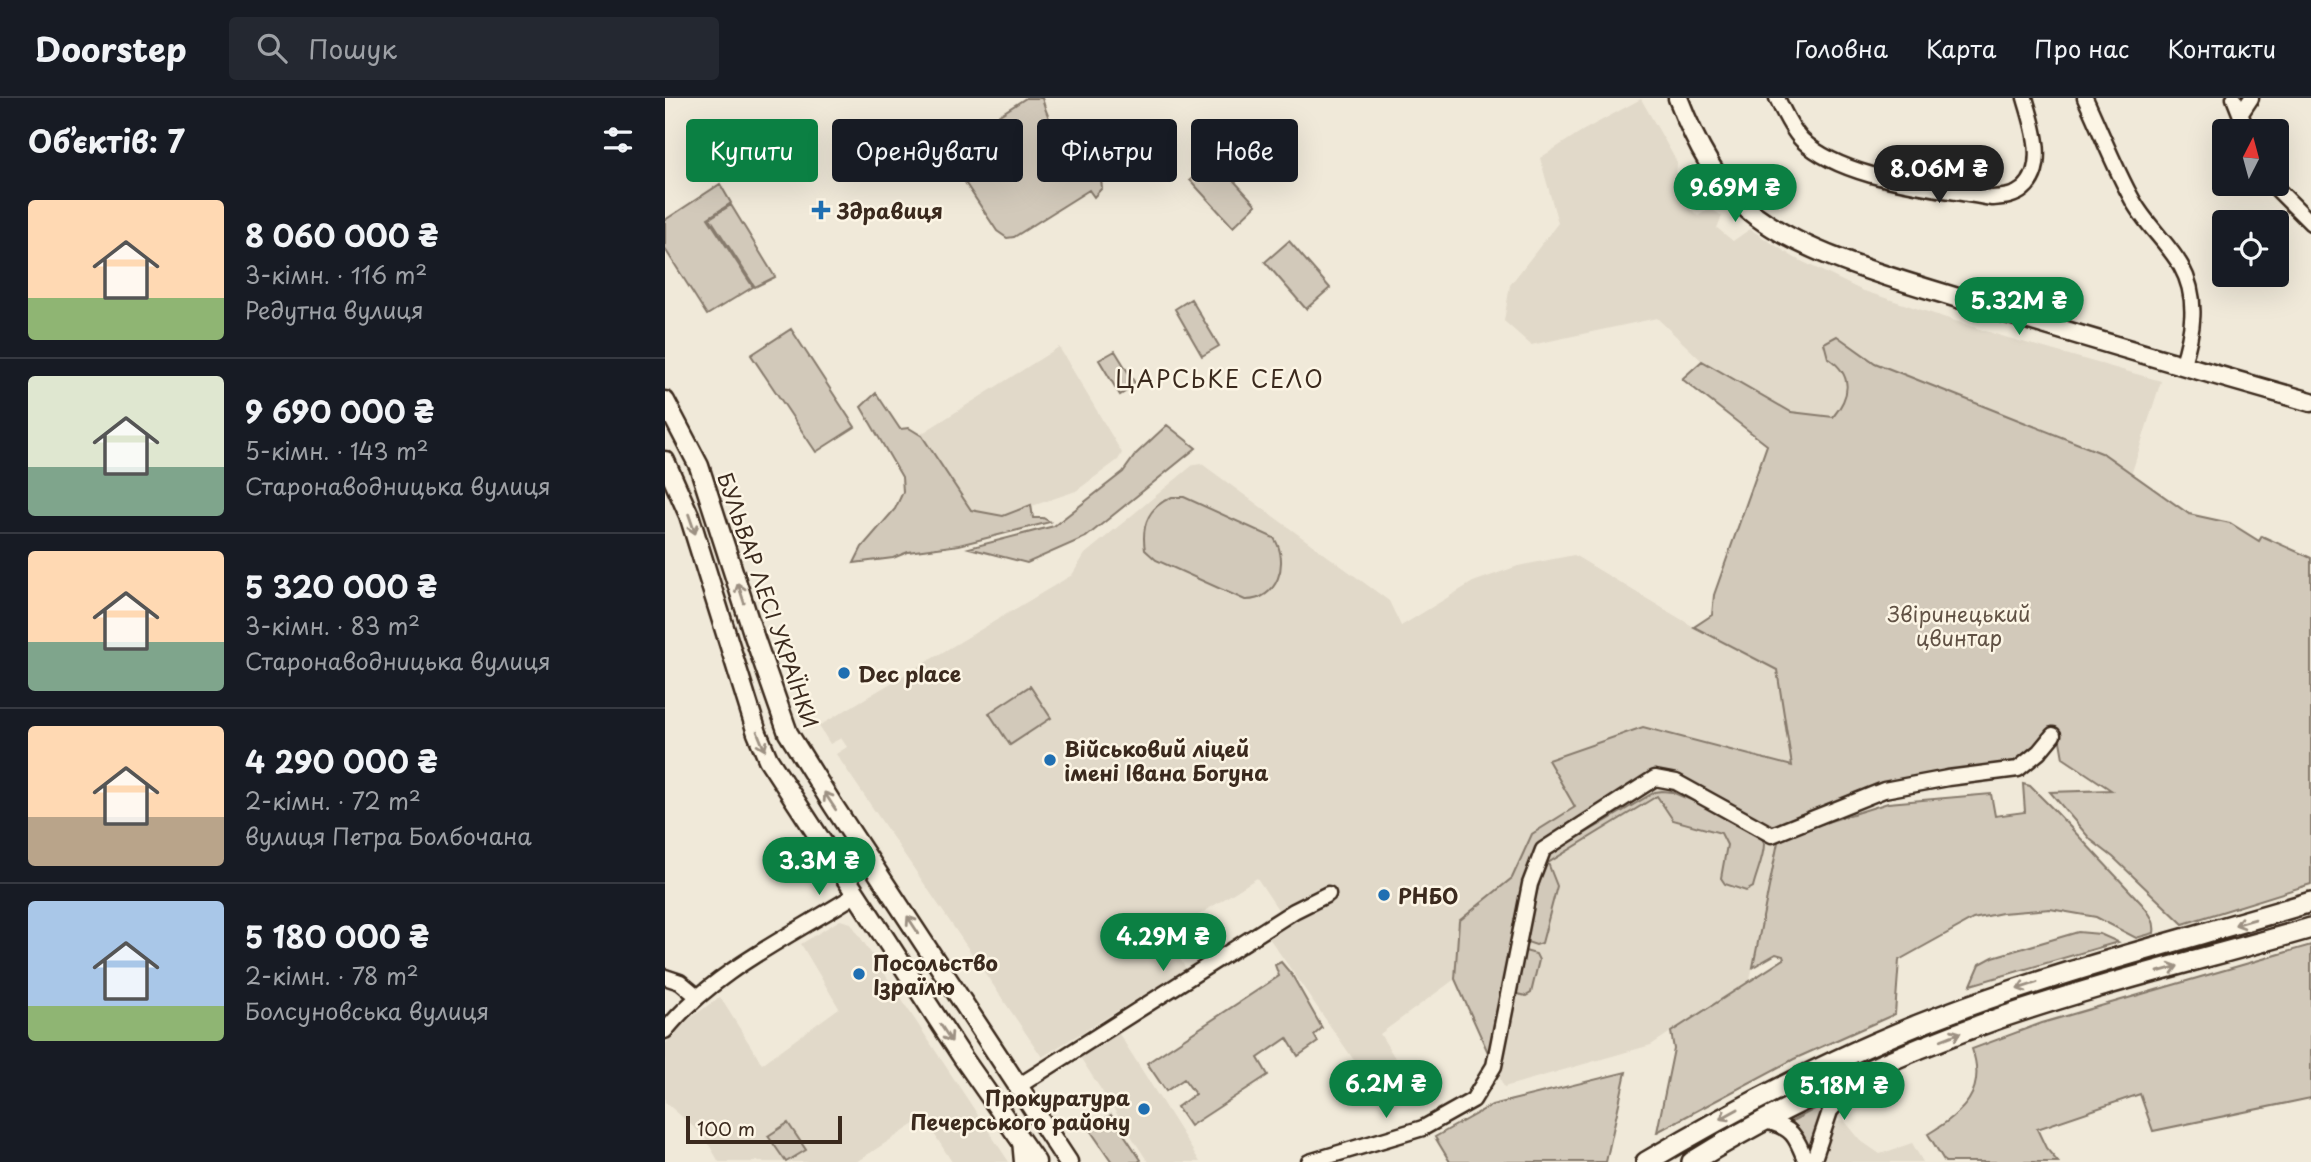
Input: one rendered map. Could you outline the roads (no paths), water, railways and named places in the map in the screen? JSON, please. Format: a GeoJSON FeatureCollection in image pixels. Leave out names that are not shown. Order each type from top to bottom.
{"type":"FeatureCollection","features":[{"type":"Feature","properties":{"kind":"highway"},"geometry":{"type":"LineString","coordinates":[[1646,1162],[1766,1095],[1939,1017],[2041,981],[2311,902]]}},
{"type":"Feature","properties":{"kind":"highway"},"geometry":{"type":"LineString","coordinates":[[1692,1162],[1764,1121],[1861,1075],[2003,1017],[2311,928]]}},
{"type":"Feature","properties":{"kind":"main road"},"geometry":{"type":"LineString","coordinates":[[1678,98],[1705,155],[1731,194],[1757,217],[1792,238],[1878,273],[2182,366],[2311,402]]}},
{"type":"Feature","properties":{"kind":"main road","name":"БУЛЬВАР ЛЕСІ УКРАЇНКИ"},"geometry":{"type":"LineString","coordinates":[[665,401],[699,466],[788,733],[1068,1162]]}},
{"type":"Feature","properties":{"kind":"main road"},"geometry":{"type":"LineString","coordinates":[[665,461],[689,515],[757,733],[768,759],[963,1059],[1036,1162]]}},
{"type":"Feature","properties":{"kind":"main road"},"geometry":{"type":"LineString","coordinates":[[855,895],[882,878]]}},
{"type":"Feature","properties":{"kind":"street"},"geometry":{"type":"LineString","coordinates":[[1777,98],[1800,138],[1822,156],[1855,172],[1991,198],[2009,196],[2023,190],[2034,168],[2036,148],[2025,98]]}},
{"type":"Feature","properties":{"kind":"street"},"geometry":{"type":"LineString","coordinates":[[2085,98],[2133,201],[2181,265],[2189,283],[2192,329],[2182,366]]}},
{"type":"Feature","properties":{"kind":"street"},"geometry":{"type":"LineString","coordinates":[[2234,98],[2243,119]]}},
{"type":"Feature","properties":{"kind":"street"},"geometry":{"type":"LineString","coordinates":[[2241,113],[2251,98]]}},
{"type":"Feature","properties":{"kind":"street"},"geometry":{"type":"LineString","coordinates":[[2284,196],[2311,223]]}},
{"type":"Feature","properties":{"kind":"street"},"geometry":{"type":"LineString","coordinates":[[1310,1162],[1423,1128],[1473,1100],[1494,1066],[1531,884],[1543,850],[1655,778],[1676,782],[1772,835],[1884,790],[2018,769],[2039,752],[2053,735]]}},
{"type":"Feature","properties":{"kind":"street"},"geometry":{"type":"LineString","coordinates":[[1017,1087],[1294,911],[1328,894]]}},
{"type":"Feature","properties":{"kind":"street"},"geometry":{"type":"LineString","coordinates":[[665,1031],[697,996],[718,980],[855,895]]}},
{"type":"Feature","properties":{"kind":"street"},"geometry":{"type":"LineString","coordinates":[[665,977],[680,982],[697,996]]}},
{"type":"Feature","properties":{"kind":"street"},"geometry":{"type":"LineString","coordinates":[[1813,1162],[1830,1111],[1861,1075]]}},
{"type":"Feature","properties":{"kind":"street"},"geometry":{"type":"LineString","coordinates":[[1764,1121],[1789,1129],[1797,1139],[1806,1162]]}},
{"type":"Feature","properties":{"kind":"street"},"geometry":{"type":"LineString","coordinates":[[1020,1140],[1022,1162]]}},
{"type":"Feature","properties":{"kind":"place","name":"Здравиця"},"geometry":{"type":"Point","coordinates":[821,210]}},
{"type":"Feature","properties":{"kind":"place","name":"Dec place"},"geometry":{"type":"Point","coordinates":[844,673]}},
{"type":"Feature","properties":{"kind":"place","name":"Військовий ліцей імені Івана Богуна"},"geometry":{"type":"Point","coordinates":[1050,760]}},
{"type":"Feature","properties":{"kind":"place","name":"РНБО"},"geometry":{"type":"Point","coordinates":[1384,895]}},
{"type":"Feature","properties":{"kind":"place","name":"Посольство Ізраїлю"},"geometry":{"type":"Point","coordinates":[859,974]}},
{"type":"Feature","properties":{"kind":"place","name":"Прокуратура Печерського району"},"geometry":{"type":"Point","coordinates":[1144,1109]}},
{"type":"Feature","properties":{"kind":"district","name":"ЦАРСЬКЕ СЕЛО"},"geometry":{"type":"Point","coordinates":[1220,378]}},
{"type":"Feature","properties":{"kind":"park label","name":"Звіринецький цвинтар"},"geometry":{"type":"Point","coordinates":[1959,625]}}]}
